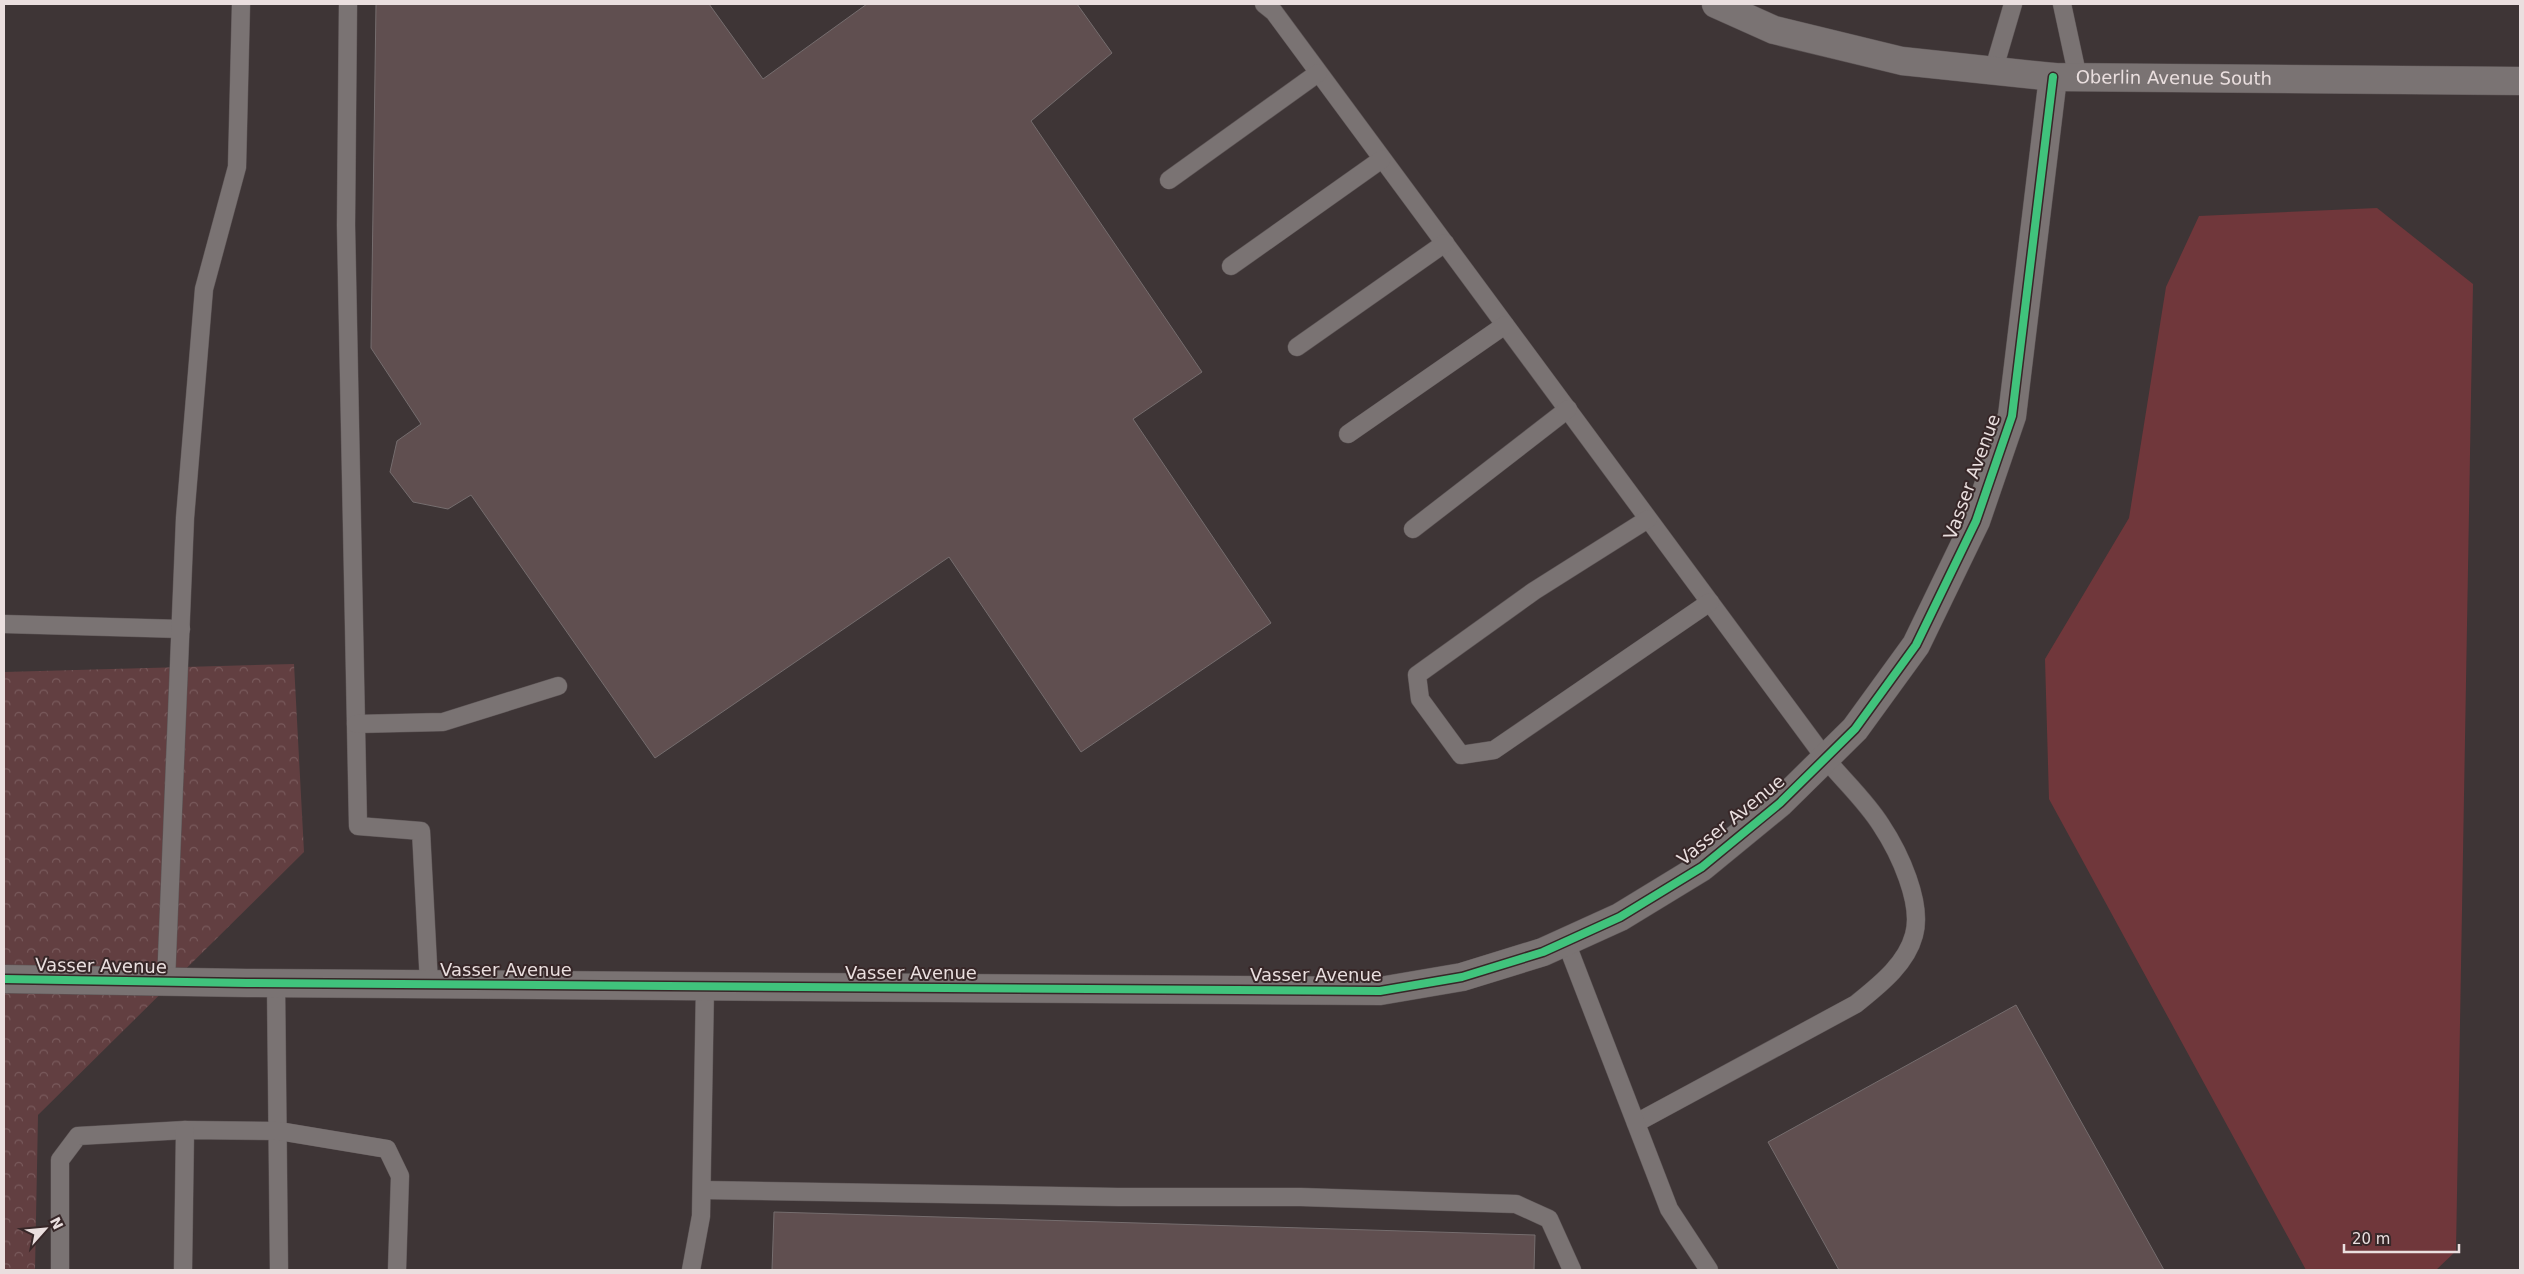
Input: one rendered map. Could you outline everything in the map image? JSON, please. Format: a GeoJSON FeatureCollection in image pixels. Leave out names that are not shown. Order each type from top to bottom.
{"type":"FeatureCollection","features":[{"type":"Feature","properties":{"kind":"street","name":"Oberlin Avenue South"},"geometry":{"type":"LineString","coordinates":[[1716,4],[1774,30],[1902,61],[1993,72],[2065,78],[2520,81]]}},
{"type":"Feature","properties":{"kind":"street","name":"Vasser Avenue"},"geometry":{"type":"LineString","coordinates":[[4,979],[276,983],[1380,991],[1462,977],[1543,952],[1566,942],[1620,916],[1702,867],[1780,803],[1855,729],[1916,645],[1976,521],[2012,416],[2065,78]]}},
{"type":"Feature","properties":{"kind":"lane"},"geometry":{"type":"LineString","coordinates":[[166,982],[185,518],[204,289],[237,167],[241,4]]}},
{"type":"Feature","properties":{"kind":"lane"},"geometry":{"type":"LineString","coordinates":[[348,4],[346,225],[358,826],[421,831],[429,984]]}},
{"type":"Feature","properties":{"kind":"lane"},"geometry":{"type":"LineString","coordinates":[[1264,4],[1274,12],[1825,758],[1881,824],[1905,870],[1916,906],[1914,935],[1904,956],[1886,980],[1856,1004],[1636,1124]]}},
{"type":"Feature","properties":{"kind":"lane"},"geometry":{"type":"LineString","coordinates":[[1993,72],[2013,4]]}},
{"type":"Feature","properties":{"kind":"lane"},"geometry":{"type":"LineString","coordinates":[[2062,4],[2065,78]]}},
{"type":"Feature","properties":{"kind":"lane"},"geometry":{"type":"LineString","coordinates":[[1169,180],[1318,73]]}},
{"type":"Feature","properties":{"kind":"lane"},"geometry":{"type":"LineString","coordinates":[[1231,266],[1382,159]]}},
{"type":"Feature","properties":{"kind":"lane"},"geometry":{"type":"LineString","coordinates":[[1297,348],[1445,243]]}},
{"type":"Feature","properties":{"kind":"lane"},"geometry":{"type":"LineString","coordinates":[[1348,434],[1505,326]]}},
{"type":"Feature","properties":{"kind":"lane"},"geometry":{"type":"LineString","coordinates":[[1413,529],[1568,409]]}},
{"type":"Feature","properties":{"kind":"lane"},"geometry":{"type":"LineString","coordinates":[[1648,519],[1534,591],[1417,676],[1420,699],[1461,755],[1494,750],[1710,602]]}},
{"type":"Feature","properties":{"kind":"lane"},"geometry":{"type":"LineString","coordinates":[[4,624],[181,629]]}},
{"type":"Feature","properties":{"kind":"lane"},"geometry":{"type":"LineString","coordinates":[[356,724],[442,722],[558,686]]}},
{"type":"Feature","properties":{"kind":"lane"},"geometry":{"type":"LineString","coordinates":[[1566,942],[1670,1209],[1709,1270]]}},
{"type":"Feature","properties":{"kind":"lane"},"geometry":{"type":"LineString","coordinates":[[276,983],[279,1270]]}},
{"type":"Feature","properties":{"kind":"lane"},"geometry":{"type":"LineString","coordinates":[[691,1270],[701,1216],[705,986]]}},
{"type":"Feature","properties":{"kind":"lane"},"geometry":{"type":"LineString","coordinates":[[183,1270],[185,1130]]}},
{"type":"Feature","properties":{"kind":"lane"},"geometry":{"type":"LineString","coordinates":[[60,1270],[60,1160],[78,1136],[185,1130],[279,1131],[387,1149],[400,1176],[397,1270]]}},
{"type":"Feature","properties":{"kind":"lane"},"geometry":{"type":"LineString","coordinates":[[702,1190],[1118,1198],[1302,1197],[1516,1204],[1549,1219],[1572,1270]]}},
{"type":"Feature","properties":{"kind":"green space"},"geometry":{"type":"Polygon","coordinates":[[[294,664],[304,852],[38,1115],[35,1270],[4,1270],[4,672],[294,664]]]}},
{"type":"Feature","properties":{"kind":"shaded area"},"geometry":{"type":"Polygon","coordinates":[[[2377,208],[2473,284],[2456,1251],[2436,1270],[2306,1270],[2049,799],[2045,659],[2129,518],[2166,287],[2199,216],[2377,208]]]}},
{"type":"Feature","properties":{"kind":"building"},"geometry":{"type":"Polygon","coordinates":[[[376,4],[709,4],[763,79],[867,4],[1077,4],[1112,53],[1031,121],[1202,372],[1133,419],[1271,623],[1081,752],[949,557],[655,758],[471,495],[448,509],[413,502],[390,472],[397,441],[421,424],[371,348],[376,4]]]}},
{"type":"Feature","properties":{"kind":"building"},"geometry":{"type":"Polygon","coordinates":[[[2016,1005],[2164,1270],[1839,1270],[1768,1142],[2016,1005]]]}},
{"type":"Feature","properties":{"kind":"building"},"geometry":{"type":"Polygon","coordinates":[[[774,1212],[1535,1235],[1534,1270],[772,1270],[774,1212]]]}},
{"type":"Feature","properties":{"kind":"cycle path"},"geometry":{"type":"LineString","coordinates":[[4,979],[247,983],[1380,991],[1462,977],[1543,952],[1620,917],[1702,867],[1780,803],[1855,729],[1916,645],[1976,521],[2012,416],[2053,77]]}}]}
